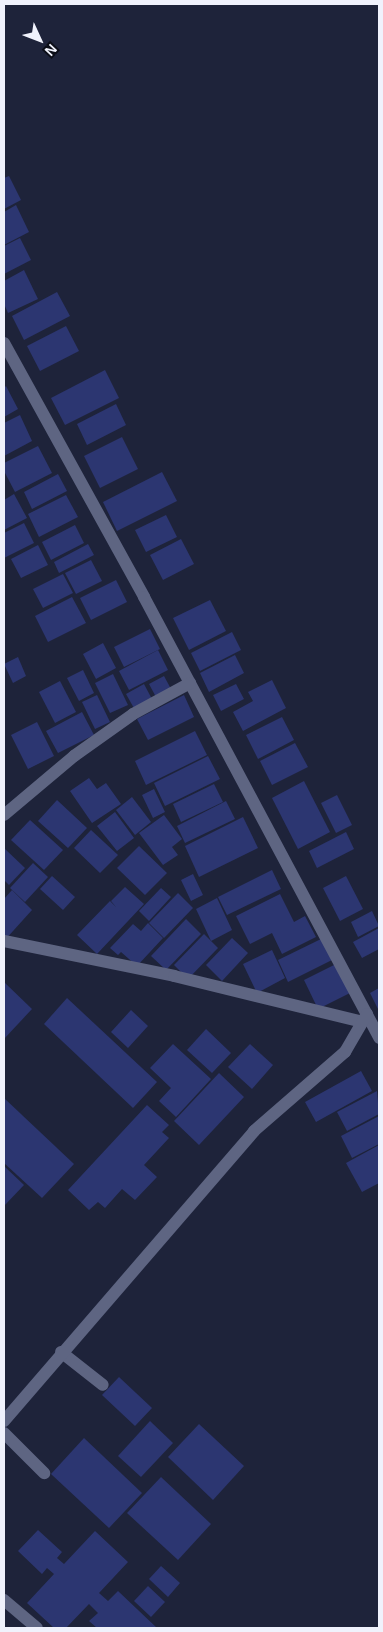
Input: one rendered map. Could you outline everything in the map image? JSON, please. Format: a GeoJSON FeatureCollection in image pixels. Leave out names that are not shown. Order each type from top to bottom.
{"type":"FeatureCollection","features":[{"type":"Feature","properties":{"kind":"street"},"geometry":{"type":"LineString","coordinates":[[4,343],[190,683],[365,1018],[379,1038]]}},
{"type":"Feature","properties":{"kind":"street"},"geometry":{"type":"LineString","coordinates":[[4,815],[132,714],[190,683]]}},
{"type":"Feature","properties":{"kind":"street"},"geometry":{"type":"LineString","coordinates":[[4,941],[365,1018]]}},
{"type":"Feature","properties":{"kind":"street"},"geometry":{"type":"LineString","coordinates":[[4,1421],[61,1352],[262,1123],[315,1082],[345,1052],[365,1018]]}},
{"type":"Feature","properties":{"kind":"street"},"geometry":{"type":"LineString","coordinates":[[61,1352],[103,1385]]}},
{"type":"Feature","properties":{"kind":"street"},"geometry":{"type":"LineString","coordinates":[[4,1434],[44,1473]]}},
{"type":"Feature","properties":{"kind":"street"},"geometry":{"type":"LineString","coordinates":[[4,1600],[37,1628]]}},
{"type":"Feature","properties":{"kind":"building"},"geometry":{"type":"Polygon","coordinates":[[[9,176],[21,200],[4,209],[4,178],[9,176]]]}},
{"type":"Feature","properties":{"kind":"building"},"geometry":{"type":"Polygon","coordinates":[[[16,205],[29,232],[4,245],[4,212],[16,205]]]}},
{"type":"Feature","properties":{"kind":"building"},"geometry":{"type":"Polygon","coordinates":[[[20,238],[31,260],[4,274],[4,246],[20,238]]]}},
{"type":"Feature","properties":{"kind":"building"},"geometry":{"type":"Polygon","coordinates":[[[24,270],[38,299],[8,313],[4,304],[4,281],[24,270]]]}},
{"type":"Feature","properties":{"kind":"building"},"geometry":{"type":"Polygon","coordinates":[[[57,292],[70,316],[24,340],[12,316],[57,292]]]}},
{"type":"Feature","properties":{"kind":"building"},"geometry":{"type":"Polygon","coordinates":[[[66,326],[79,351],[40,371],[27,346],[66,326]]]}},
{"type":"Feature","properties":{"kind":"building"},"geometry":{"type":"Polygon","coordinates":[[[105,370],[119,398],[65,425],[51,398],[105,370]]]}},
{"type":"Feature","properties":{"kind":"building"},"geometry":{"type":"Polygon","coordinates":[[[6,386],[18,409],[4,417],[4,388],[6,386]]]}},
{"type":"Feature","properties":{"kind":"building"},"geometry":{"type":"Polygon","coordinates":[[[116,404],[126,425],[87,445],[77,424],[116,404]]]}},
{"type":"Feature","properties":{"kind":"building"},"geometry":{"type":"Polygon","coordinates":[[[20,415],[32,441],[4,456],[4,423],[20,415]]]}},
{"type":"Feature","properties":{"kind":"building"},"geometry":{"type":"Polygon","coordinates":[[[122,437],[138,469],[100,488],[84,456],[122,437]]]}},
{"type":"Feature","properties":{"kind":"building"},"geometry":{"type":"Polygon","coordinates":[[[38,446],[52,473],[15,492],[4,471],[4,463],[38,446]]]}},
{"type":"Feature","properties":{"kind":"building"},"geometry":{"type":"Polygon","coordinates":[[[162,472],[177,501],[117,531],[103,502],[162,472]]]}},
{"type":"Feature","properties":{"kind":"building"},"geometry":{"type":"Polygon","coordinates":[[[58,474],[67,491],[32,509],[24,492],[58,474]]]}},
{"type":"Feature","properties":{"kind":"building"},"geometry":{"type":"Polygon","coordinates":[[[14,494],[27,518],[4,530],[4,500],[14,494]]]}},
{"type":"Feature","properties":{"kind":"building"},"geometry":{"type":"Polygon","coordinates":[[[66,495],[78,517],[39,537],[28,514],[66,495]]]}},
{"type":"Feature","properties":{"kind":"building"},"geometry":{"type":"Polygon","coordinates":[[[166,515],[177,537],[146,552],[135,530],[166,515]]]}},
{"type":"Feature","properties":{"kind":"building"},"geometry":{"type":"Polygon","coordinates":[[[24,523],[34,543],[4,558],[4,533],[24,523]]]}},
{"type":"Feature","properties":{"kind":"building"},"geometry":{"type":"Polygon","coordinates":[[[75,525],[84,543],[51,560],[42,542],[75,525]]]}},
{"type":"Feature","properties":{"kind":"building"},"geometry":{"type":"Polygon","coordinates":[[[181,539],[194,564],[163,580],[150,555],[181,539]]]}},
{"type":"Feature","properties":{"kind":"building"},"geometry":{"type":"Polygon","coordinates":[[[88,544],[94,555],[59,573],[54,562],[88,544]]]}},
{"type":"Feature","properties":{"kind":"building"},"geometry":{"type":"Polygon","coordinates":[[[38,545],[48,565],[21,578],[11,559],[38,545]]]}},
{"type":"Feature","properties":{"kind":"building"},"geometry":{"type":"Polygon","coordinates":[[[91,560],[102,581],[76,594],[65,573],[91,560]]]}},
{"type":"Feature","properties":{"kind":"building"},"geometry":{"type":"Polygon","coordinates":[[[63,574],[73,593],[43,608],[33,589],[63,574]]]}},
{"type":"Feature","properties":{"kind":"building"},"geometry":{"type":"Polygon","coordinates":[[[116,580],[127,602],[91,620],[80,598],[116,580]]]}},
{"type":"Feature","properties":{"kind":"building"},"geometry":{"type":"Polygon","coordinates":[[[72,597],[86,623],[48,642],[35,616],[72,597]]]}},
{"type":"Feature","properties":{"kind":"building"},"geometry":{"type":"Polygon","coordinates":[[[210,600],[226,631],[189,650],[173,618],[210,600]]]}},
{"type":"Feature","properties":{"kind":"building"},"geometry":{"type":"Polygon","coordinates":[[[150,629],[160,649],[124,667],[114,647],[150,629]]]}},
{"type":"Feature","properties":{"kind":"building"},"geometry":{"type":"Polygon","coordinates":[[[232,632],[241,650],[200,671],[191,653],[232,632]]]}},
{"type":"Feature","properties":{"kind":"building"},"geometry":{"type":"Polygon","coordinates":[[[103,643],[116,668],[96,679],[83,654],[103,643]]]}},
{"type":"Feature","properties":{"kind":"building"},"geometry":{"type":"Polygon","coordinates":[[[158,650],[168,670],[129,690],[119,671],[158,650]]]}},
{"type":"Feature","properties":{"kind":"building"},"geometry":{"type":"Polygon","coordinates":[[[235,655],[244,673],[209,692],[200,673],[235,655]]]}},
{"type":"Feature","properties":{"kind":"building"},"geometry":{"type":"Polygon","coordinates":[[[18,657],[26,676],[13,683],[4,664],[18,657]]]}},
{"type":"Feature","properties":{"kind":"building"},"geometry":{"type":"Polygon","coordinates":[[[83,670],[94,693],[79,701],[67,678],[83,670]]]}},
{"type":"Feature","properties":{"kind":"building"},"geometry":{"type":"Polygon","coordinates":[[[113,674],[128,705],[110,713],[95,683],[113,674]]]}},
{"type":"Feature","properties":{"kind":"building"},"geometry":{"type":"Polygon","coordinates":[[[164,676],[171,689],[156,697],[149,684],[164,676]]]}},
{"type":"Feature","properties":{"kind":"building"},"geometry":{"type":"Polygon","coordinates":[[[272,680],[286,708],[243,731],[233,712],[253,701],[248,692],[272,680]]]}},
{"type":"Feature","properties":{"kind":"building"},"geometry":{"type":"Polygon","coordinates":[[[60,681],[76,712],[55,723],[39,692],[60,681]]]}},
{"type":"Feature","properties":{"kind":"building"},"geometry":{"type":"Polygon","coordinates":[[[144,684],[153,701],[135,710],[126,694],[144,684]]]}},
{"type":"Feature","properties":{"kind":"building"},"geometry":{"type":"Polygon","coordinates":[[[236,684],[244,699],[221,711],[213,695],[236,684]]]}},
{"type":"Feature","properties":{"kind":"building"},"geometry":{"type":"Polygon","coordinates":[[[97,695],[110,722],[95,729],[82,702],[97,695]]]}},
{"type":"Feature","properties":{"kind":"building"},"geometry":{"type":"Polygon","coordinates":[[[184,695],[194,717],[148,740],[137,719],[184,695]]]}},
{"type":"Feature","properties":{"kind":"building"},"geometry":{"type":"Polygon","coordinates":[[[82,712],[94,735],[58,753],[46,731],[82,712]]]}},
{"type":"Feature","properties":{"kind":"building"},"geometry":{"type":"Polygon","coordinates":[[[282,717],[294,740],[258,759],[246,735],[282,717]]]}},
{"type":"Feature","properties":{"kind":"building"},"geometry":{"type":"Polygon","coordinates":[[[37,722],[54,756],[28,769],[11,735],[37,722]]]}},
{"type":"Feature","properties":{"kind":"building"},"geometry":{"type":"Polygon","coordinates":[[[195,731],[207,755],[146,785],[135,761],[195,731]]]}},
{"type":"Feature","properties":{"kind":"building"},"geometry":{"type":"Polygon","coordinates":[[[295,743],[308,767],[272,785],[260,761],[295,743]]]}},
{"type":"Feature","properties":{"kind":"building"},"geometry":{"type":"Polygon","coordinates":[[[208,756],[220,779],[165,806],[154,783],[208,756]]]}},
{"type":"Feature","properties":{"kind":"building"},"geometry":{"type":"Polygon","coordinates":[[[89,778],[97,789],[106,783],[121,804],[92,823],[70,791],[89,778]]]}},
{"type":"Feature","properties":{"kind":"building"},"geometry":{"type":"Polygon","coordinates":[[[304,781],[330,832],[298,849],[272,798],[304,781]]]}},
{"type":"Feature","properties":{"kind":"building"},"geometry":{"type":"Polygon","coordinates":[[[214,784],[223,802],[181,822],[173,804],[214,784]]]}},
{"type":"Feature","properties":{"kind":"building"},"geometry":{"type":"Polygon","coordinates":[[[154,789],[165,812],[153,818],[142,795],[154,789]]]}},
{"type":"Feature","properties":{"kind":"building"},"geometry":{"type":"Polygon","coordinates":[[[337,795],[352,825],[336,833],[321,803],[337,795]]]}},
{"type":"Feature","properties":{"kind":"building"},"geometry":{"type":"Polygon","coordinates":[[[132,797],[151,822],[135,835],[116,810],[132,797]]]}},
{"type":"Feature","properties":{"kind":"building"},"geometry":{"type":"Polygon","coordinates":[[[57,800],[87,828],[68,848],[38,821],[57,800]]]}},
{"type":"Feature","properties":{"kind":"building"},"geometry":{"type":"Polygon","coordinates":[[[226,801],[235,819],[185,843],[177,826],[226,801]]]}},
{"type":"Feature","properties":{"kind":"building"},"geometry":{"type":"Polygon","coordinates":[[[115,812],[134,838],[117,851],[97,826],[115,812]]]}},
{"type":"Feature","properties":{"kind":"building"},"geometry":{"type":"Polygon","coordinates":[[[164,815],[182,839],[172,847],[178,855],[163,865],[139,833],[164,815]]]}},
{"type":"Feature","properties":{"kind":"building"},"geometry":{"type":"Polygon","coordinates":[[[243,817],[258,848],[199,877],[185,846],[243,817]]]}},
{"type":"Feature","properties":{"kind":"building"},"geometry":{"type":"Polygon","coordinates":[[[30,820],[63,850],[44,870],[11,840],[30,820]]]}},
{"type":"Feature","properties":{"kind":"building"},"geometry":{"type":"Polygon","coordinates":[[[91,830],[118,855],[100,873],[74,848],[91,830]]]}},
{"type":"Feature","properties":{"kind":"building"},"geometry":{"type":"Polygon","coordinates":[[[346,832],[354,849],[317,868],[309,851],[346,832]]]}},
{"type":"Feature","properties":{"kind":"building"},"geometry":{"type":"Polygon","coordinates":[[[139,846],[167,873],[145,895],[117,868],[139,846]]]}},
{"type":"Feature","properties":{"kind":"building"},"geometry":{"type":"Polygon","coordinates":[[[4,848],[25,868],[9,885],[4,880],[4,848]]]}},
{"type":"Feature","properties":{"kind":"building"},"geometry":{"type":"Polygon","coordinates":[[[33,863],[48,877],[25,902],[10,888],[33,863]]]}},
{"type":"Feature","properties":{"kind":"building"},"geometry":{"type":"Polygon","coordinates":[[[272,870],[281,889],[227,915],[218,897],[272,870]]]}},
{"type":"Feature","properties":{"kind":"building"},"geometry":{"type":"Polygon","coordinates":[[[193,874],[203,895],[191,901],[181,880],[193,874]]]}},
{"type":"Feature","properties":{"kind":"building"},"geometry":{"type":"Polygon","coordinates":[[[52,876],[75,897],[63,910],[40,889],[52,876]]]}},
{"type":"Feature","properties":{"kind":"building"},"geometry":{"type":"Polygon","coordinates":[[[346,876],[363,909],[340,921],[323,888],[346,876]]]}},
{"type":"Feature","properties":{"kind":"building"},"geometry":{"type":"Polygon","coordinates":[[[125,887],[144,904],[97,954],[77,935],[110,901],[116,907],[111,901],[125,887]]]}},
{"type":"Feature","properties":{"kind":"building"},"geometry":{"type":"Polygon","coordinates":[[[161,888],[171,897],[149,921],[139,911],[161,888]]]}},
{"type":"Feature","properties":{"kind":"building"},"geometry":{"type":"Polygon","coordinates":[[[12,890],[32,910],[4,941],[4,899],[12,890]]]}},
{"type":"Feature","properties":{"kind":"building"},"geometry":{"type":"Polygon","coordinates":[[[178,893],[193,908],[164,938],[149,923],[178,893]]]}},
{"type":"Feature","properties":{"kind":"building"},"geometry":{"type":"Polygon","coordinates":[[[280,894],[294,922],[305,916],[316,937],[282,954],[272,933],[250,944],[236,916],[280,894]]]}},
{"type":"Feature","properties":{"kind":"building"},"geometry":{"type":"Polygon","coordinates":[[[217,898],[232,930],[211,941],[196,909],[217,898]]]}},
{"type":"Feature","properties":{"kind":"building"},"geometry":{"type":"Polygon","coordinates":[[[372,911],[379,926],[358,937],[351,922],[372,911]]]}},
{"type":"Feature","properties":{"kind":"building"},"geometry":{"type":"Polygon","coordinates":[[[186,919],[201,934],[166,970],[151,956],[186,919]]]}},
{"type":"Feature","properties":{"kind":"building"},"geometry":{"type":"Polygon","coordinates":[[[148,923],[163,938],[137,966],[121,952],[118,955],[110,948],[133,924],[141,931],[148,923]]]}},
{"type":"Feature","properties":{"kind":"building"},"geometry":{"type":"Polygon","coordinates":[[[379,928],[379,949],[362,958],[353,942],[379,928]]]}},
{"type":"Feature","properties":{"kind":"building"},"geometry":{"type":"Polygon","coordinates":[[[204,934],[218,948],[188,979],[174,965],[204,934]]]}},
{"type":"Feature","properties":{"kind":"building"},"geometry":{"type":"Polygon","coordinates":[[[232,938],[248,953],[222,981],[206,965],[232,938]]]}},
{"type":"Feature","properties":{"kind":"building"},"geometry":{"type":"Polygon","coordinates":[[[321,939],[332,960],[288,982],[278,960],[321,939]]]}},
{"type":"Feature","properties":{"kind":"building"},"geometry":{"type":"Polygon","coordinates":[[[272,950],[285,978],[257,993],[243,964],[272,950]]]}},
{"type":"Feature","properties":{"kind":"building"},"geometry":{"type":"Polygon","coordinates":[[[336,964],[350,993],[318,1009],[304,980],[336,964]]]}},
{"type":"Feature","properties":{"kind":"building"},"geometry":{"type":"Polygon","coordinates":[[[4,982],[32,1009],[4,1039],[4,982]]]}},
{"type":"Feature","properties":{"kind":"building"},"geometry":{"type":"Polygon","coordinates":[[[379,988],[379,1008],[378,1009],[370,993],[379,988]]]}},
{"type":"Feature","properties":{"kind":"building"},"geometry":{"type":"Polygon","coordinates":[[[67,998],[157,1082],[133,1108],[44,1024],[67,998]]]}},
{"type":"Feature","properties":{"kind":"building"},"geometry":{"type":"Polygon","coordinates":[[[131,1010],[148,1026],[128,1048],[111,1032],[131,1010]]]}},
{"type":"Feature","properties":{"kind":"building"},"geometry":{"type":"Polygon","coordinates":[[[206,1029],[231,1053],[212,1073],[187,1050],[206,1029]]]}},
{"type":"Feature","properties":{"kind":"building"},"geometry":{"type":"Polygon","coordinates":[[[173,1044],[211,1079],[176,1117],[159,1101],[171,1088],[150,1068],[173,1044]]]}},
{"type":"Feature","properties":{"kind":"building"},"geometry":{"type":"Polygon","coordinates":[[[250,1044],[273,1065],[252,1089],[228,1067],[250,1044]]]}},
{"type":"Feature","properties":{"kind":"building"},"geometry":{"type":"Polygon","coordinates":[[[361,1071],[372,1091],[316,1122],[305,1102],[361,1071]]]}},
{"type":"Feature","properties":{"kind":"building"},"geometry":{"type":"Polygon","coordinates":[[[219,1073],[244,1097],[199,1145],[174,1121],[219,1073]]]}},
{"type":"Feature","properties":{"kind":"building"},"geometry":{"type":"Polygon","coordinates":[[[377,1091],[379,1114],[347,1131],[337,1112],[377,1091]]]}},
{"type":"Feature","properties":{"kind":"building"},"geometry":{"type":"Polygon","coordinates":[[[4,1098],[74,1164],[42,1198],[4,1163],[4,1098]]]}},
{"type":"Feature","properties":{"kind":"building"},"geometry":{"type":"Polygon","coordinates":[[[147,1105],[169,1125],[162,1132],[169,1138],[144,1165],[157,1177],[135,1200],[122,1189],[105,1208],[98,1202],[89,1210],[68,1190],[147,1105]]]}},
{"type":"Feature","properties":{"kind":"building"},"geometry":{"type":"Polygon","coordinates":[[[379,1116],[379,1144],[352,1158],[341,1136],[379,1116]]]}},
{"type":"Feature","properties":{"kind":"building"},"geometry":{"type":"Polygon","coordinates":[[[379,1145],[379,1183],[362,1192],[346,1163],[379,1145]]]}},
{"type":"Feature","properties":{"kind":"building"},"geometry":{"type":"Polygon","coordinates":[[[4,1166],[24,1185],[4,1206],[4,1166]]]}},
{"type":"Feature","properties":{"kind":"building"},"geometry":{"type":"Polygon","coordinates":[[[119,1377],[152,1408],[135,1426],[102,1395],[119,1377]]]}},
{"type":"Feature","properties":{"kind":"building"},"geometry":{"type":"Polygon","coordinates":[[[150,1421],[173,1443],[141,1477],[118,1456],[150,1421]]]}},
{"type":"Feature","properties":{"kind":"building"},"geometry":{"type":"Polygon","coordinates":[[[199,1424],[244,1466],[213,1500],[168,1457],[199,1424]]]}},
{"type":"Feature","properties":{"kind":"building"},"geometry":{"type":"Polygon","coordinates":[[[84,1438],[142,1493],[109,1528],[51,1474],[84,1438]]]}},
{"type":"Feature","properties":{"kind":"building"},"geometry":{"type":"Polygon","coordinates":[[[161,1477],[211,1524],[178,1560],[127,1513],[161,1477]]]}},
{"type":"Feature","properties":{"kind":"building"},"geometry":{"type":"Polygon","coordinates":[[[38,1530],[62,1552],[57,1558],[64,1564],[95,1531],[128,1562],[99,1593],[108,1601],[118,1591],[157,1628],[97,1628],[89,1621],[98,1613],[89,1604],[66,1628],[54,1628],[27,1603],[54,1574],[47,1568],[42,1574],[18,1551],[38,1530]]]}},
{"type":"Feature","properties":{"kind":"building"},"geometry":{"type":"Polygon","coordinates":[[[161,1566],[180,1583],[168,1597],[149,1579],[161,1566]]]}},
{"type":"Feature","properties":{"kind":"building"},"geometry":{"type":"Polygon","coordinates":[[[148,1586],[165,1602],[151,1617],[134,1601],[148,1586]]]}}]}
